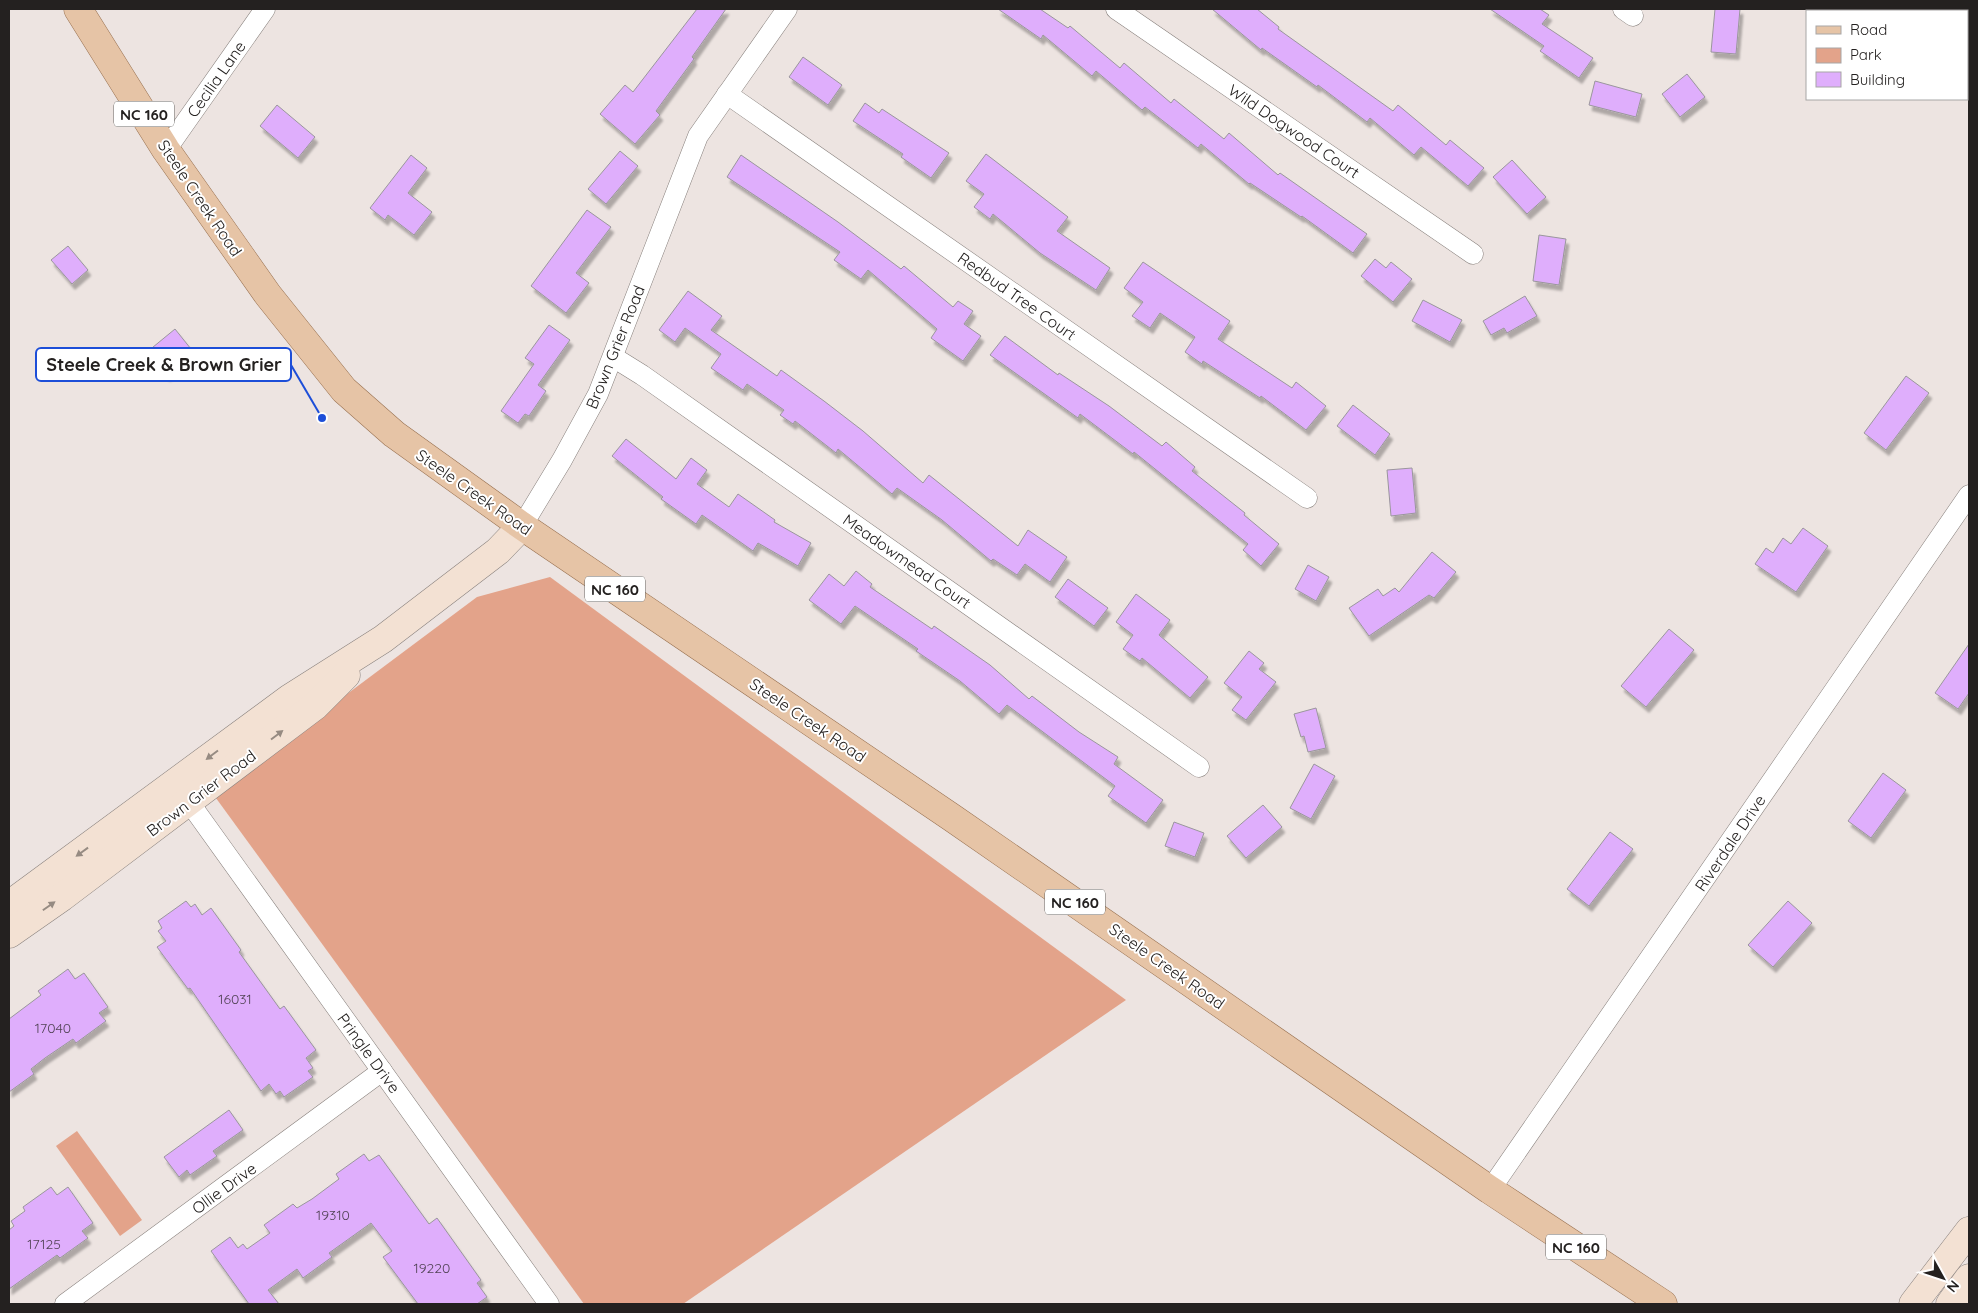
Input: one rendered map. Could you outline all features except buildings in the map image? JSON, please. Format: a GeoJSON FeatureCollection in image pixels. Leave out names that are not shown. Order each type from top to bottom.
{"type":"FeatureCollection","features":[{"type":"Feature","properties":{"kind":"main road","name":"Steele Creek Road"},"geometry":{"type":"LineString","coordinates":[[78,9],[166,150],[268,295],[344,390],[430,461],[1490,1190],[1663,1304]]}},
{"type":"Feature","properties":{"kind":"main road","name":"Brown Grier Road"},"geometry":{"type":"LineString","coordinates":[[9,905],[290,698],[383,639],[498,551],[522,526]]}},
{"type":"Feature","properties":{"kind":"main road","name":"Brown Grier Road"},"geometry":{"type":"LineString","coordinates":[[9,934],[62,897],[315,706],[383,639]]}},
{"type":"Feature","properties":{"kind":"main road"},"geometry":{"type":"LineString","coordinates":[[1913,1304],[1969,1231]]}},
{"type":"Feature","properties":{"kind":"main road"},"geometry":{"type":"LineString","coordinates":[[1950,1304],[1969,1278]]}},
{"type":"Feature","properties":{"kind":"street","name":"Cecilia Lane"},"geometry":{"type":"LineString","coordinates":[[166,150],[265,9]]}},
{"type":"Feature","properties":{"kind":"street","name":"Brown Grier Road"},"geometry":{"type":"LineString","coordinates":[[522,526],[585,420],[613,358],[698,136],[787,9]]}},
{"type":"Feature","properties":{"kind":"street","name":"Wild Dogwood Court"},"geometry":{"type":"LineString","coordinates":[[1116,9],[1473,254]]}},
{"type":"Feature","properties":{"kind":"street","name":"Redbud Tree Court"},"geometry":{"type":"LineString","coordinates":[[727,94],[1307,498]]}},
{"type":"Feature","properties":{"kind":"street","name":"Meadowmead Court"},"geometry":{"type":"LineString","coordinates":[[613,358],[642,375],[1199,767]]}},
{"type":"Feature","properties":{"kind":"street","name":"Riverdale Drive"},"geometry":{"type":"LineString","coordinates":[[1490,1190],[1969,495]]}},
{"type":"Feature","properties":{"kind":"street","name":"Pringle Drive"},"geometry":{"type":"LineString","coordinates":[[189,802],[549,1304]]}},
{"type":"Feature","properties":{"kind":"street","name":"Ollie Drive"},"geometry":{"type":"LineString","coordinates":[[65,1304],[382,1071]]}},
{"type":"Feature","properties":{"kind":"green space"},"geometry":{"type":"Polygon","coordinates":[[[550,577],[1126,1000],[683,1304],[584,1304],[213,794],[477,597],[550,577]]]}},
{"type":"Feature","properties":{"kind":"green space"},"geometry":{"type":"Polygon","coordinates":[[[77,1131],[142,1220],[120,1236],[56,1146],[77,1131]]]}},
{"type":"Feature","properties":{"kind":"place","name":"Steele Creek & Brown Grier"},"geometry":{"type":"Point","coordinates":[322,418]}}]}
